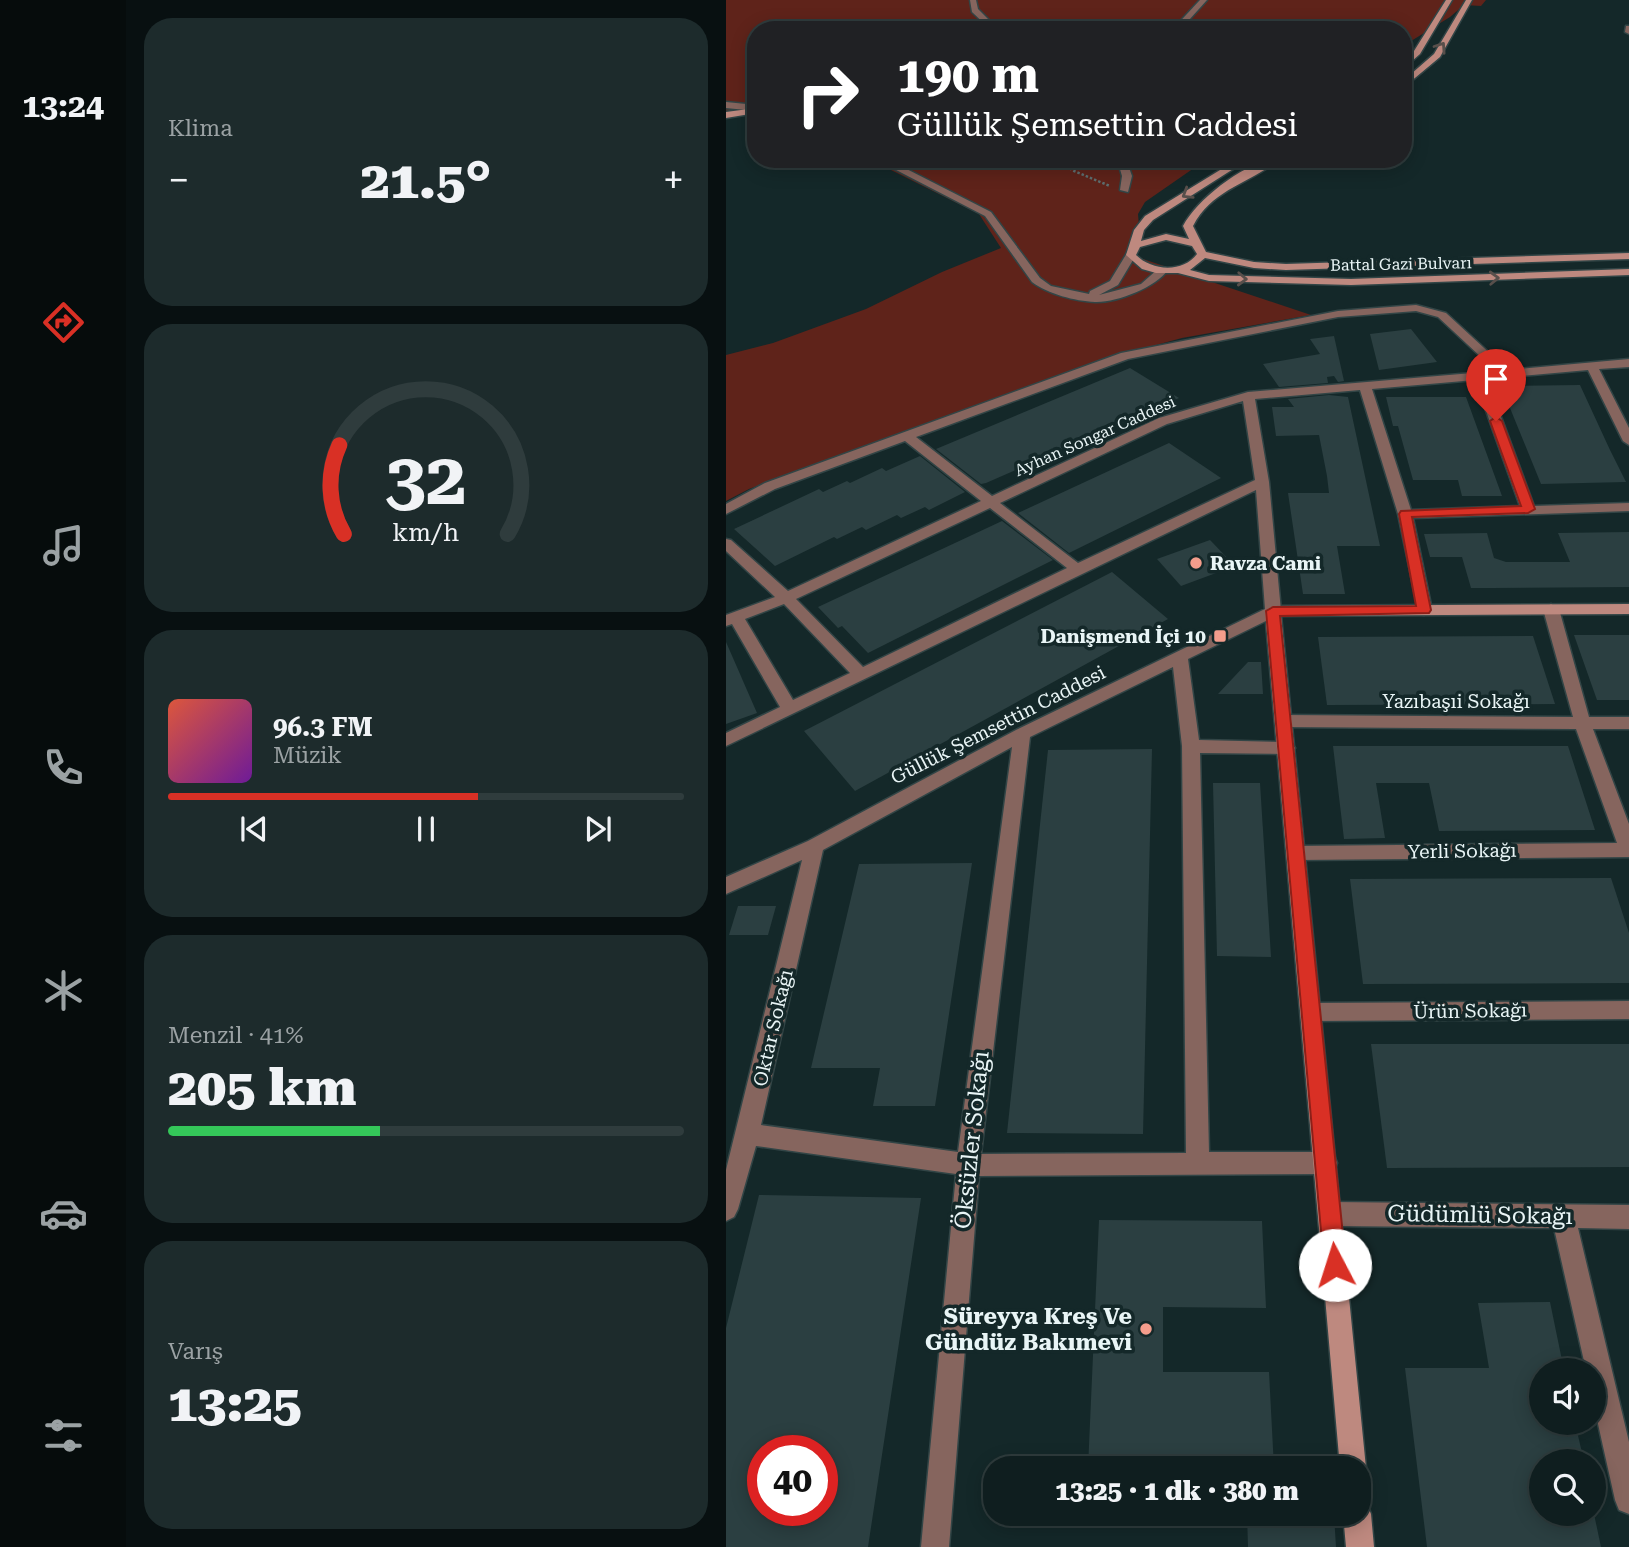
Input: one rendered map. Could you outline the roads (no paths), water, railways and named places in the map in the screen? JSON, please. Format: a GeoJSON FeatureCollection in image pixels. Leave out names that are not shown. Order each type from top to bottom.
{"type":"FeatureCollection","features":[{"type":"Feature","properties":{"kind":"street"},"geometry":{"type":"LineString","coordinates":[[973,0],[975,10],[986,21]]}},
{"type":"Feature","properties":{"kind":"street"},"geometry":{"type":"LineString","coordinates":[[1184,21],[1204,0]]}},
{"type":"Feature","properties":{"kind":"street"},"geometry":{"type":"LineString","coordinates":[[1412,57],[1449,0]]}},
{"type":"Feature","properties":{"kind":"street"},"geometry":{"type":"LineString","coordinates":[[1412,78],[1437,55],[1469,0]]}},
{"type":"Feature","properties":{"kind":"street"},"geometry":{"type":"LineString","coordinates":[[726,105],[747,108]]}},
{"type":"Feature","properties":{"kind":"street"},"geometry":{"type":"LineString","coordinates":[[726,115],[747,111]]}},
{"type":"Feature","properties":{"kind":"street"},"geometry":{"type":"LineString","coordinates":[[897,168],[988,214],[1036,280],[1047,288],[1096,299],[1145,286],[1169,269],[1194,264],[1199,249],[1188,226],[1193,213],[1205,201],[1261,168]]}},
{"type":"Feature","properties":{"kind":"street"},"geometry":{"type":"LineString","coordinates":[[1124,168],[1127,176],[1125,190]]}},
{"type":"Feature","properties":{"kind":"street"},"geometry":{"type":"LineString","coordinates":[[1077,296],[1091,294],[1114,283],[1133,250],[1140,227],[1149,218],[1230,168]]}},
{"type":"Feature","properties":{"kind":"street","name":"Battal Gazi Bulvarı"},"geometry":{"type":"LineString","coordinates":[[1629,257],[1287,267],[1254,265],[1166,237],[1133,250],[1141,265],[1209,278],[1351,282],[1629,272]]}},
{"type":"Feature","properties":{"kind":"street"},"geometry":{"type":"LineString","coordinates":[[726,510],[770,486],[1125,356],[1268,326],[1338,314],[1416,308],[1436,312],[1506,374]]}},
{"type":"Feature","properties":{"kind":"street","name":"Ayhan Songar Caddesi"},"geometry":{"type":"LineString","coordinates":[[731,619],[786,598],[1163,421],[1248,396],[1629,363]]}},
{"type":"Feature","properties":{"kind":"street"},"geometry":{"type":"LineString","coordinates":[[1592,367],[1629,441]]}},
{"type":"Feature","properties":{"kind":"street"},"geometry":{"type":"LineString","coordinates":[[1480,377],[1528,509]]}},
{"type":"Feature","properties":{"kind":"street"},"geometry":{"type":"LineString","coordinates":[[1365,387],[1405,514],[1424,610]]}},
{"type":"Feature","properties":{"kind":"street"},"geometry":{"type":"LineString","coordinates":[[1248,396],[1262,482],[1352,1456]]}},
{"type":"Feature","properties":{"kind":"street"},"geometry":{"type":"LineString","coordinates":[[906,436],[1077,569]]}},
{"type":"Feature","properties":{"kind":"street"},"geometry":{"type":"LineString","coordinates":[[726,740],[1262,482]]}},
{"type":"Feature","properties":{"kind":"street"},"geometry":{"type":"LineString","coordinates":[[1405,514],[1629,507]]}},
{"type":"Feature","properties":{"kind":"street"},"geometry":{"type":"LineString","coordinates":[[726,543],[786,598],[862,676]]}},
{"type":"Feature","properties":{"kind":"street","name":"Güllük Şemsettin Caddesi"},"geometry":{"type":"LineString","coordinates":[[726,886],[815,846],[1022,734],[1273,611],[1629,608]]}},
{"type":"Feature","properties":{"kind":"street"},"geometry":{"type":"LineString","coordinates":[[1551,609],[1583,723],[1629,850]]}},
{"type":"Feature","properties":{"kind":"street"},"geometry":{"type":"LineString","coordinates":[[731,619],[790,710]]}},
{"type":"Feature","properties":{"kind":"street"},"geometry":{"type":"LineString","coordinates":[[1180,656],[1191,746],[1198,1166]]}},
{"type":"Feature","properties":{"kind":"street","name":"Yazıbaşıi Sokağı"},"geometry":{"type":"LineString","coordinates":[[1284,721],[1629,723]]}},
{"type":"Feature","properties":{"kind":"street","name":"Öksüzler Sokağı"},"geometry":{"type":"LineString","coordinates":[[935,1547],[968,1165],[1022,734]]}},
{"type":"Feature","properties":{"kind":"street"},"geometry":{"type":"LineString","coordinates":[[1191,746],[1286,748]]}},
{"type":"Feature","properties":{"kind":"street","name":"Oktar Sokağı"},"geometry":{"type":"LineString","coordinates":[[726,1209],[748,1134],[815,846]]}},
{"type":"Feature","properties":{"kind":"street","name":"Yerli Sokağı"},"geometry":{"type":"LineString","coordinates":[[1296,853],[1629,850]]}},
{"type":"Feature","properties":{"kind":"street","name":"Ürün Sokağı"},"geometry":{"type":"LineString","coordinates":[[1312,1013],[1629,1010]]}},
{"type":"Feature","properties":{"kind":"street"},"geometry":{"type":"LineString","coordinates":[[748,1134],[968,1165],[1198,1166],[1326,1163]]}},
{"type":"Feature","properties":{"kind":"street","name":"Güdümlü Sokağı"},"geometry":{"type":"LineString","coordinates":[[1331,1214],[1629,1217]]}},
{"type":"Feature","properties":{"kind":"street"},"geometry":{"type":"LineString","coordinates":[[1563,1216],[1629,1500]]}},
{"type":"Feature","properties":{"kind":"street"},"geometry":{"type":"LineString","coordinates":[[1358,1526],[1360,1547]]}},
{"type":"Feature","properties":{"kind":"place","name":"Ravza Cami"},"geometry":{"type":"Point","coordinates":[1196,563]}},
{"type":"Feature","properties":{"kind":"place","name":"Danişmend İçi 10"},"geometry":{"type":"Point","coordinates":[1220,636]}},
{"type":"Feature","properties":{"kind":"place","name":"Süreyya Kreş Ve Gündüz Bakımevi"},"geometry":{"type":"Point","coordinates":[1146,1329]}}]}
